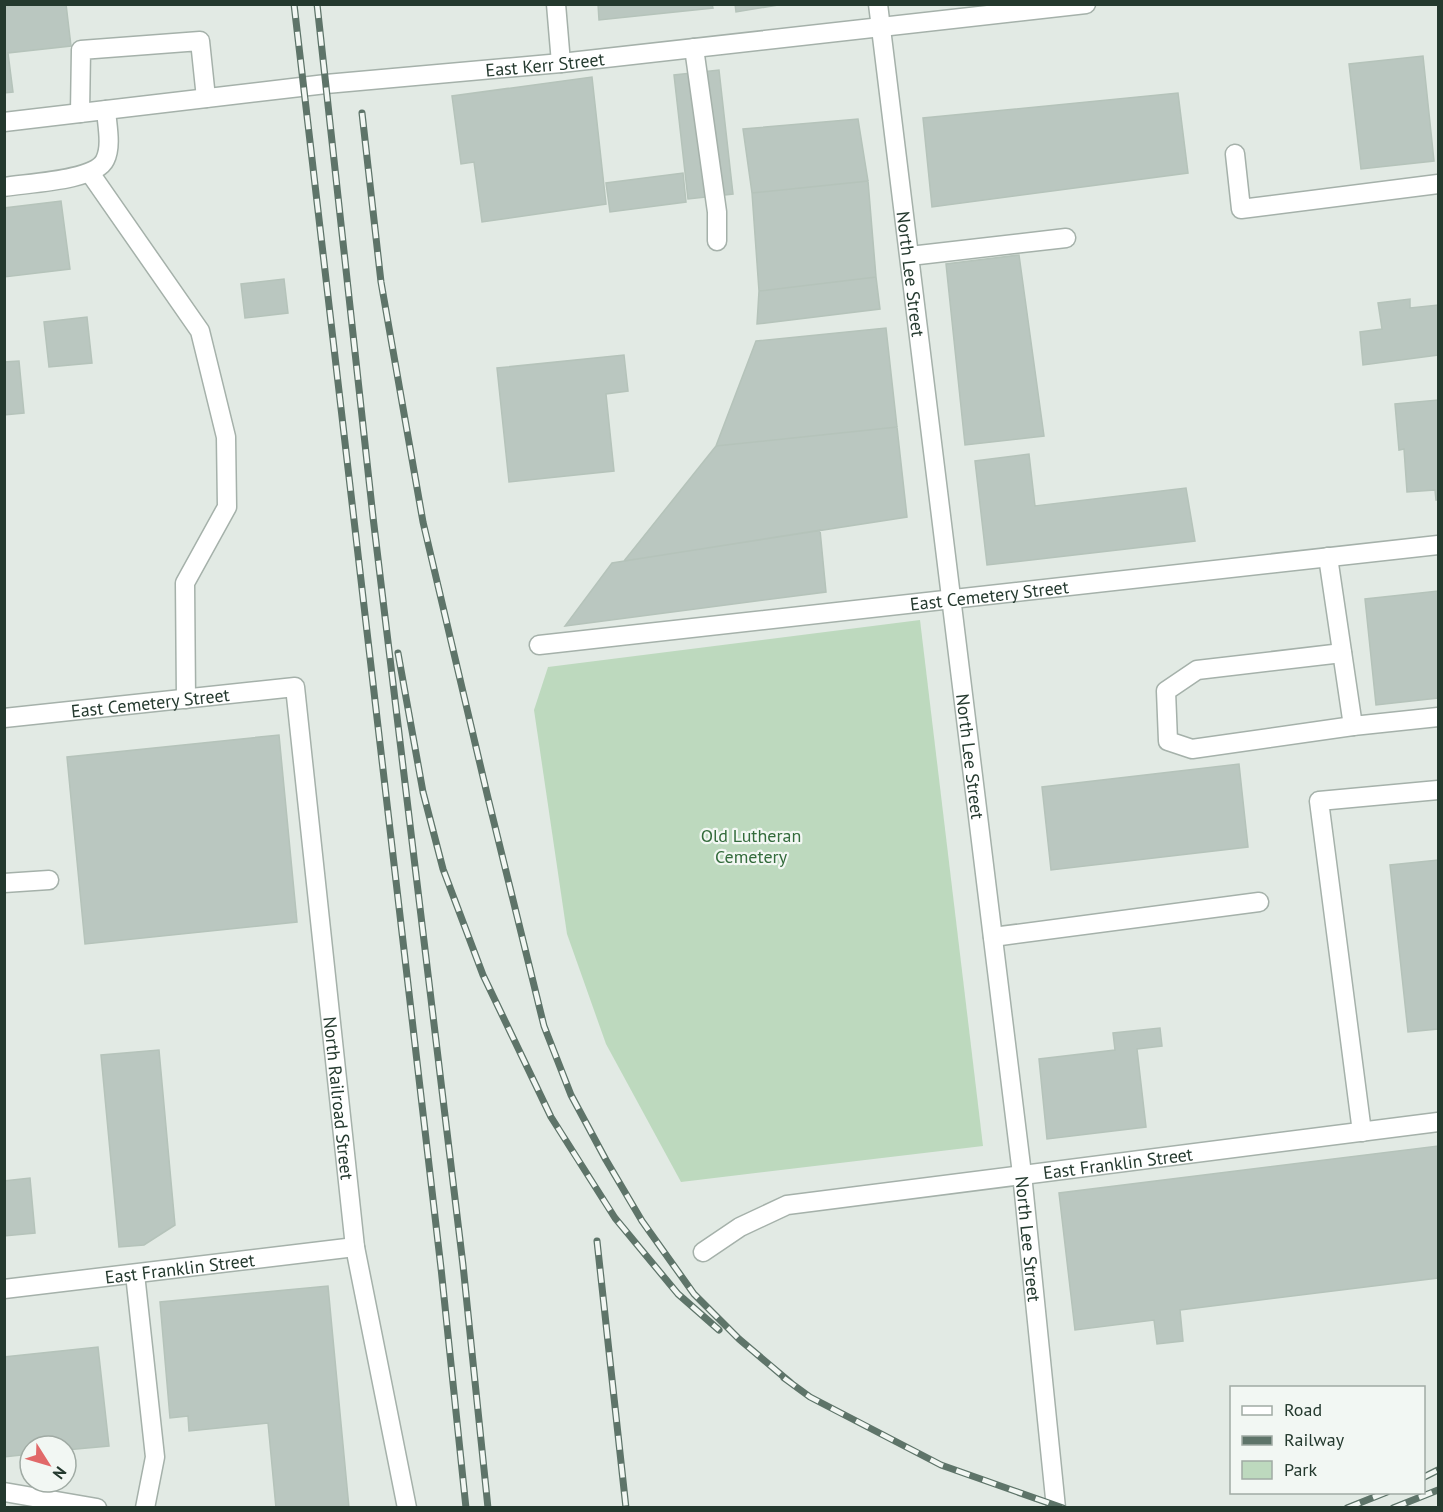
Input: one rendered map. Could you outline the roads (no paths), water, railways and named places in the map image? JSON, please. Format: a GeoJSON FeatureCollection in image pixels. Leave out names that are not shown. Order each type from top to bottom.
{"type":"FeatureCollection","features":[{"type":"Feature","properties":{"kind":"street"},"geometry":{"type":"LineString","coordinates":[[556,4],[561,63]]}},
{"type":"Feature","properties":{"kind":"street","name":"North Lee Street"},"geometry":{"type":"LineString","coordinates":[[879,4],[1022,1174],[1056,1508]]}},
{"type":"Feature","properties":{"kind":"street","name":"East Kerr Street"},"geometry":{"type":"LineString","coordinates":[[4,122],[326,84],[561,63],[1086,4]]}},
{"type":"Feature","properties":{"kind":"street"},"geometry":{"type":"LineString","coordinates":[[80,113],[81,50],[200,41],[206,98]]}},
{"type":"Feature","properties":{"kind":"street"},"geometry":{"type":"LineString","coordinates":[[694,48],[717,212],[717,241]]}},
{"type":"Feature","properties":{"kind":"street"},"geometry":{"type":"LineString","coordinates":[[4,186],[90,173],[104,162],[108,147],[106,110]]}},
{"type":"Feature","properties":{"kind":"street"},"geometry":{"type":"LineString","coordinates":[[1235,154],[1241,209],[1438,184]]}},
{"type":"Feature","properties":{"kind":"street"},"geometry":{"type":"LineString","coordinates":[[90,173],[200,331],[226,437],[227,507],[185,583],[186,699]]}},
{"type":"Feature","properties":{"kind":"street"},"geometry":{"type":"LineString","coordinates":[[910,256],[1066,238]]}},
{"type":"Feature","properties":{"kind":"street","name":"East Cemetery Street"},"geometry":{"type":"LineString","coordinates":[[539,645],[1438,545]]}},
{"type":"Feature","properties":{"kind":"street"},"geometry":{"type":"LineString","coordinates":[[1328,557],[1353,726]]}},
{"type":"Feature","properties":{"kind":"street"},"geometry":{"type":"LineString","coordinates":[[1342,653],[1197,670],[1166,691],[1168,741],[1192,749],[1353,726],[1438,717]]}},
{"type":"Feature","properties":{"kind":"street","name":"East Cemetery Street"},"geometry":{"type":"LineString","coordinates":[[4,718],[295,687]]}},
{"type":"Feature","properties":{"kind":"street","name":"North Railroad Street"},"geometry":{"type":"LineString","coordinates":[[295,687],[355,1247],[407,1508]]}},
{"type":"Feature","properties":{"kind":"street"},"geometry":{"type":"LineString","coordinates":[[1362,1132],[1319,801],[1438,790]]}},
{"type":"Feature","properties":{"kind":"street"},"geometry":{"type":"LineString","coordinates":[[4,883],[49,880]]}},
{"type":"Feature","properties":{"kind":"street"},"geometry":{"type":"LineString","coordinates":[[993,936],[1259,902]]}},
{"type":"Feature","properties":{"kind":"street","name":"East Franklin Street"},"geometry":{"type":"LineString","coordinates":[[703,1252],[740,1227],[787,1205],[1438,1122]]}},
{"type":"Feature","properties":{"kind":"street","name":"East Franklin Street"},"geometry":{"type":"LineString","coordinates":[[4,1289],[355,1247]]}},
{"type":"Feature","properties":{"kind":"street"},"geometry":{"type":"LineString","coordinates":[[135,1274],[154,1457],[146,1508]]}},
{"type":"Feature","properties":{"kind":"street"},"geometry":{"type":"LineString","coordinates":[[4,1492],[97,1508]]}},
{"type":"Feature","properties":{"kind":"railway"},"geometry":{"type":"LineString","coordinates":[[294,4],[441,1268],[466,1508]]}},
{"type":"Feature","properties":{"kind":"railway"},"geometry":{"type":"LineString","coordinates":[[317,4],[373,517],[463,1265],[488,1508]]}},
{"type":"Feature","properties":{"kind":"railway"},"geometry":{"type":"LineString","coordinates":[[362,113],[381,282],[423,522],[544,1026],[571,1095],[642,1221],[694,1294],[739,1339],[791,1383]]}},
{"type":"Feature","properties":{"kind":"railway"},"geometry":{"type":"LineString","coordinates":[[398,653],[423,792],[443,869],[483,975],[551,1117],[615,1218],[678,1294],[719,1330]]}},
{"type":"Feature","properties":{"kind":"railway"},"geometry":{"type":"LineString","coordinates":[[597,1241],[626,1508]]}},
{"type":"Feature","properties":{"kind":"railway"},"geometry":{"type":"LineString","coordinates":[[784,1378],[810,1397],[941,1465],[1063,1508]]}},
{"type":"Feature","properties":{"kind":"railway"},"geometry":{"type":"LineString","coordinates":[[1425,1476],[1438,1470]]}},
{"type":"Feature","properties":{"kind":"railway"},"geometry":{"type":"LineString","coordinates":[[1393,1508],[1438,1490]]}},
{"type":"Feature","properties":{"kind":"railway"},"geometry":{"type":"LineString","coordinates":[[1347,1508],[1382,1494]]}},
{"type":"Feature","properties":{"kind":"park label","name":"Old Lutheran Cemetery"},"geometry":{"type":"Point","coordinates":[751,845]}}]}
